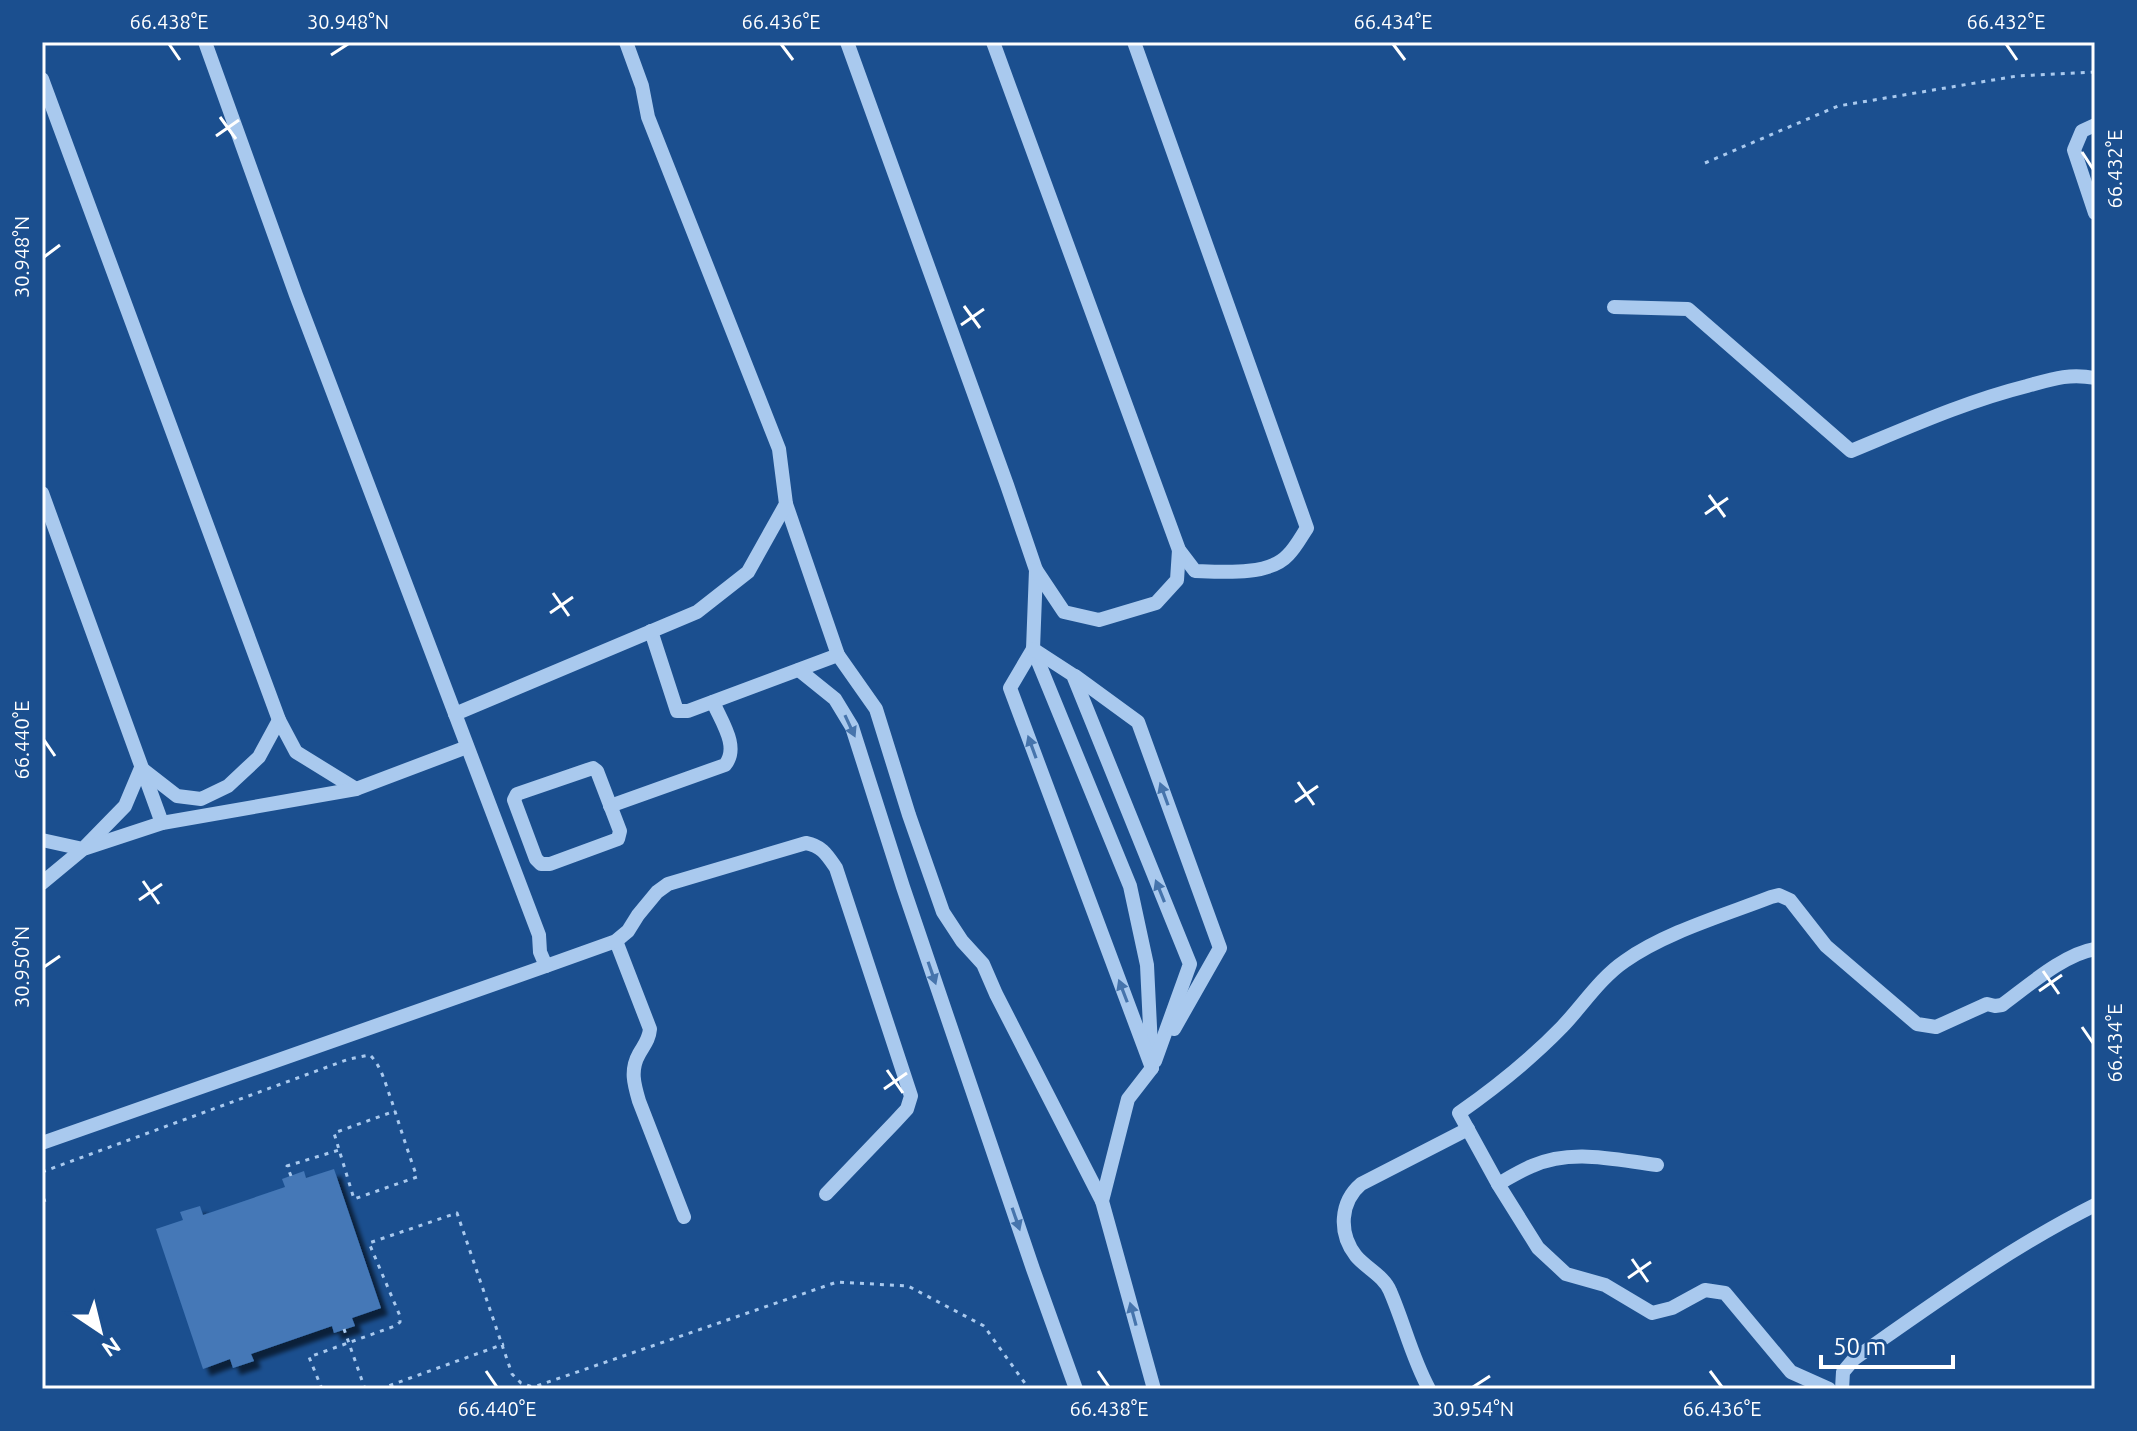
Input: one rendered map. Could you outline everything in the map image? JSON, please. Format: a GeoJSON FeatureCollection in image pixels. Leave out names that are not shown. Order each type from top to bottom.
{"type":"FeatureCollection","features":[{"type":"Feature","properties":{"kind":"street"},"geometry":{"type":"LineString","coordinates":[[205,42],[296,295],[539,935],[540,952],[546,966]]}},
{"type":"Feature","properties":{"kind":"street"},"geometry":{"type":"LineString","coordinates":[[626,42],[642,86],[648,117],[779,449],[786,504],[838,655],[876,709],[943,912],[962,941],[983,964],[1102,1201],[1154,1389]]}},
{"type":"Feature","properties":{"kind":"street"},"geometry":{"type":"LineString","coordinates":[[847,42],[1036,570],[1064,612],[1099,620],[1156,603],[1177,580],[1179,550]]}},
{"type":"Feature","properties":{"kind":"street"},"geometry":{"type":"LineString","coordinates":[[993,42],[1179,550],[1195,571],[1230,573],[1262,568],[1286,557],[1307,528],[1134,42]]}},
{"type":"Feature","properties":{"kind":"street"},"geometry":{"type":"LineString","coordinates":[[42,79],[279,720],[296,752],[356,789]]}},
{"type":"Feature","properties":{"kind":"street"},"geometry":{"type":"LineString","coordinates":[[2095,125],[2082,131],[2074,150],[2095,213]]}},
{"type":"Feature","properties":{"kind":"street"},"geometry":{"type":"LineString","coordinates":[[1614,307],[1688,309],[1851,451],[1999,393],[2064,376],[2095,378]]}},
{"type":"Feature","properties":{"kind":"street"},"geometry":{"type":"LineString","coordinates":[[42,493],[162,823]]}},
{"type":"Feature","properties":{"kind":"street"},"geometry":{"type":"LineString","coordinates":[[455,714],[697,612],[748,572],[786,504]]}},
{"type":"Feature","properties":{"kind":"street"},"geometry":{"type":"LineString","coordinates":[[1036,570],[1033,649],[1130,886],[1147,965],[1152,1068]]}},
{"type":"Feature","properties":{"kind":"street"},"geometry":{"type":"LineString","coordinates":[[651,631],[677,711],[688,711],[838,655]]}},
{"type":"Feature","properties":{"kind":"street"},"geometry":{"type":"LineString","coordinates":[[1033,649],[1138,722],[1220,948],[1152,1068],[1128,1099],[1102,1201]]}},
{"type":"Feature","properties":{"kind":"street"},"geometry":{"type":"LineString","coordinates":[[1033,649],[1010,688],[1152,1068]]}},
{"type":"Feature","properties":{"kind":"street"},"geometry":{"type":"LineString","coordinates":[[799,670],[835,699],[852,727],[903,887],[1076,1389]]}},
{"type":"Feature","properties":{"kind":"street"},"geometry":{"type":"LineString","coordinates":[[1073,675],[1190,964],[1152,1068]]}},
{"type":"Feature","properties":{"kind":"street"},"geometry":{"type":"LineString","coordinates":[[610,806],[725,765],[731,758],[732,748],[713,702]]}},
{"type":"Feature","properties":{"kind":"street"},"geometry":{"type":"LineString","coordinates":[[141,768],[177,796],[201,799],[228,786],[259,757],[279,720]]}},
{"type":"Feature","properties":{"kind":"street"},"geometry":{"type":"LineString","coordinates":[[42,840],[83,849],[162,823],[356,789],[467,747]]}},
{"type":"Feature","properties":{"kind":"street"},"geometry":{"type":"LineString","coordinates":[[42,883],[83,849],[125,806],[141,768]]}},
{"type":"Feature","properties":{"kind":"street"},"geometry":{"type":"LineString","coordinates":[[593,768],[597,771],[610,806],[620,831],[618,839],[550,864],[541,864],[536,859],[514,800],[517,794],[593,768]]}},
{"type":"Feature","properties":{"kind":"street"},"geometry":{"type":"LineString","coordinates":[[498,828],[521,819]]}},
{"type":"Feature","properties":{"kind":"street"},"geometry":{"type":"LineString","coordinates":[[42,1143],[616,941],[628,931],[657,892],[668,884],[806,843],[816,845],[825,852],[839,876],[911,1096],[907,1109],[826,1194]]}},
{"type":"Feature","properties":{"kind":"street"},"geometry":{"type":"LineString","coordinates":[[1829,1389],[1791,1372],[1725,1293],[1705,1290],[1672,1308],[1652,1313],[1605,1285],[1566,1274],[1538,1248],[1459,1113],[1506,1080],[1534,1055],[1614,969],[1666,938],[1771,897],[1779,895],[1790,900],[1826,946],[1917,1024],[1928,1026],[1936,1027],[1987,1004],[2002,1005],[2060,964],[2095,949]]}},
{"type":"Feature","properties":{"kind":"street"},"geometry":{"type":"LineString","coordinates":[[616,941],[650,1029],[649,1040],[634,1062],[634,1081],[684,1217]]}},
{"type":"Feature","properties":{"kind":"street"},"geometry":{"type":"LineString","coordinates":[[1429,1389],[1419,1372],[1389,1287],[1354,1254],[1342,1223],[1351,1192],[1361,1184],[1468,1129]]}},
{"type":"Feature","properties":{"kind":"street"},"geometry":{"type":"LineString","coordinates":[[1498,1184],[1533,1165],[1558,1159],[1595,1157],[1657,1165]]}},
{"type":"Feature","properties":{"kind":"street"},"geometry":{"type":"LineString","coordinates":[[1842,1389],[1843,1372],[1854,1359],[2050,1228],[2095,1205]]}},
{"type":"Feature","properties":{"kind":"path"},"geometry":{"type":"LineString","coordinates":[[1705,163],[1838,106],[2017,76],[2095,72]]}},
{"type":"Feature","properties":{"kind":"path"},"geometry":{"type":"LineString","coordinates":[[42,1172],[349,1059],[370,1055],[377,1061],[382,1073],[395,1111],[417,1177],[354,1199],[334,1133],[395,1111]]}},
{"type":"Feature","properties":{"kind":"path"},"geometry":{"type":"LineString","coordinates":[[291,1176],[287,1166],[339,1150]]}},
{"type":"Feature","properties":{"kind":"path"},"geometry":{"type":"LineString","coordinates":[[42,1201],[50,1199]]}},
{"type":"Feature","properties":{"kind":"path"},"geometry":{"type":"LineString","coordinates":[[322,1389],[309,1357],[400,1322],[369,1243],[457,1213],[512,1374],[531,1388],[837,1282],[908,1286],[984,1326],[1029,1389]]}},
{"type":"Feature","properties":{"kind":"path"},"geometry":{"type":"LineString","coordinates":[[344,1329],[365,1389]]}},
{"type":"Feature","properties":{"kind":"path"},"geometry":{"type":"LineString","coordinates":[[380,1389],[504,1344]]}},
{"type":"Feature","properties":{"kind":"building"},"geometry":{"type":"Polygon","coordinates":[[[334,1169],[381,1308],[352,1318],[355,1326],[334,1333],[332,1326],[251,1354],[254,1361],[233,1368],[230,1359],[203,1369],[156,1229],[183,1220],[180,1212],[200,1206],[203,1215],[285,1187],[282,1179],[304,1171],[306,1178],[334,1169]]]}}]}
